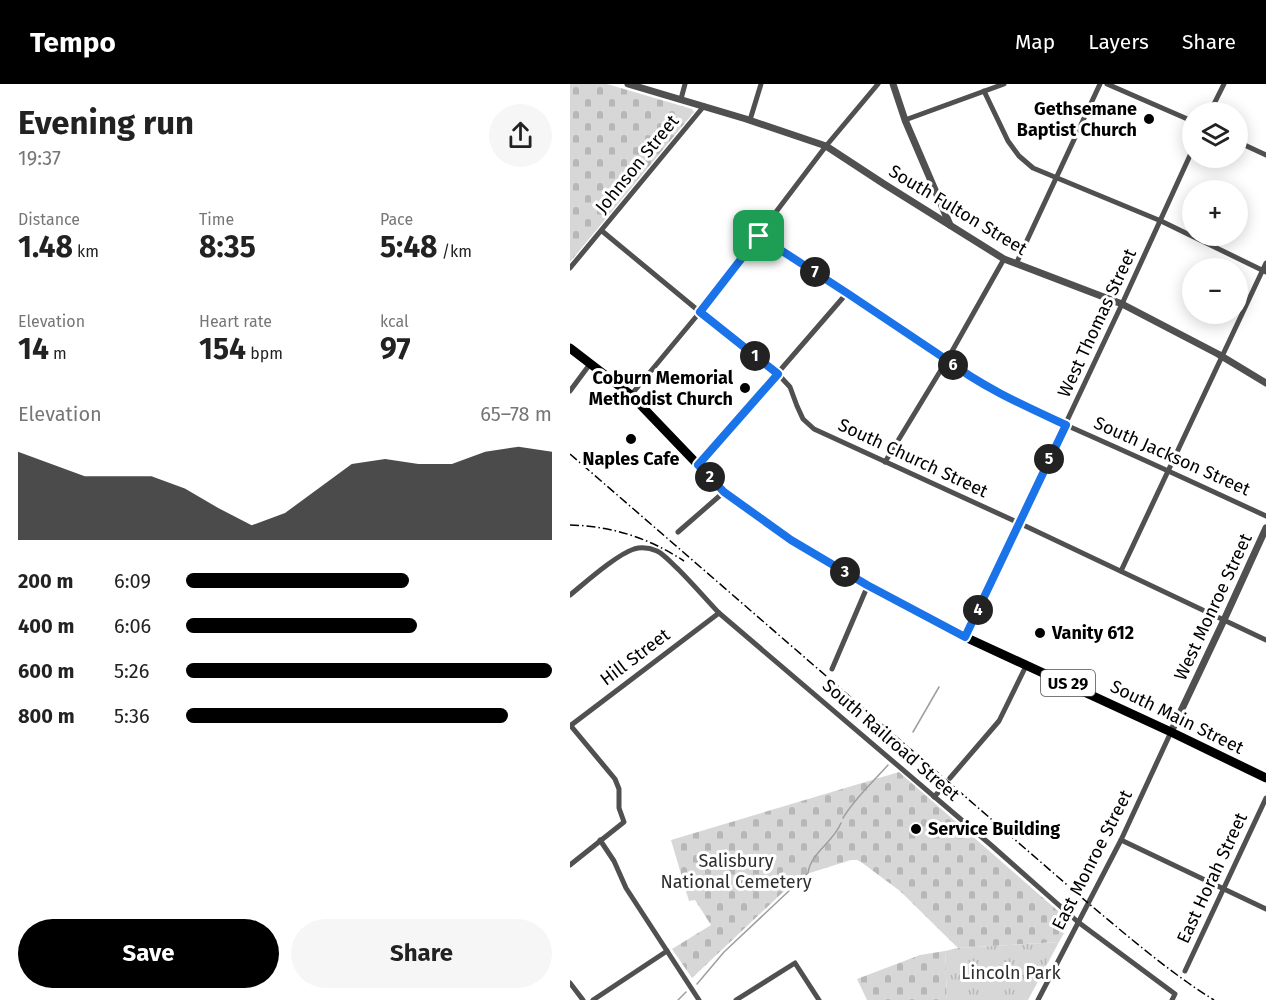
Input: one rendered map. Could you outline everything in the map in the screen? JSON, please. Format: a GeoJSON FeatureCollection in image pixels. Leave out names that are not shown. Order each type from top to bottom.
{"type":"FeatureCollection","features":[{"type":"Feature","properties":{"kind":"main road","name":"South Main Street"},"geometry":{"type":"LineString","coordinates":[[570,348],[631,394],[724,492],[791,540],[867,585],[965,637],[1028,664],[1266,778]]}},
{"type":"Feature","properties":{"kind":"street","name":"South Fulton Street"},"geometry":{"type":"LineString","coordinates":[[628,84],[750,120],[826,146],[1004,259],[1122,304],[1223,356],[1266,383]]}},
{"type":"Feature","properties":{"kind":"street"},"geometry":{"type":"LineString","coordinates":[[681,99],[685,84]]}},
{"type":"Feature","properties":{"kind":"street"},"geometry":{"type":"LineString","coordinates":[[750,120],[761,84]]}},
{"type":"Feature","properties":{"kind":"street"},"geometry":{"type":"LineString","coordinates":[[631,394],[700,312],[826,146],[878,84]]}},
{"type":"Feature","properties":{"kind":"street"},"geometry":{"type":"LineString","coordinates":[[893,84],[905,120],[951,225]]}},
{"type":"Feature","properties":{"kind":"street"},"geometry":{"type":"LineString","coordinates":[[905,120],[1004,84]]}},
{"type":"Feature","properties":{"kind":"street"},"geometry":{"type":"LineString","coordinates":[[1016,264],[1100,84]]}},
{"type":"Feature","properties":{"kind":"street"},"geometry":{"type":"LineString","coordinates":[[1107,84],[1182,117]]}},
{"type":"Feature","properties":{"kind":"street"},"geometry":{"type":"LineString","coordinates":[[1215,102],[1224,84]]}},
{"type":"Feature","properties":{"kind":"street"},"geometry":{"type":"LineString","coordinates":[[984,91],[1008,141],[1019,156],[1033,168],[1161,221],[1264,271]]}},
{"type":"Feature","properties":{"kind":"street","name":"Johnson Street"},"geometry":{"type":"LineString","coordinates":[[570,268],[704,106]]}},
{"type":"Feature","properties":{"kind":"street"},"geometry":{"type":"LineString","coordinates":[[1248,147],[1266,155]]}},
{"type":"Feature","properties":{"kind":"street","name":"West Thomas Street"},"geometry":{"type":"LineString","coordinates":[[965,637],[1184,168]]}},
{"type":"Feature","properties":{"kind":"street","name":"South Church Street"},"geometry":{"type":"LineString","coordinates":[[602,231],[778,374],[790,387],[803,419],[814,429],[1020,523],[1266,640]]}},
{"type":"Feature","properties":{"kind":"street","name":"South Jackson Street"},"geometry":{"type":"LineString","coordinates":[[759,236],[958,369],[993,389],[1066,425],[1266,516]]}},
{"type":"Feature","properties":{"kind":"street"},"geometry":{"type":"LineString","coordinates":[[885,462],[947,360],[1004,259]]}},
{"type":"Feature","properties":{"kind":"street"},"geometry":{"type":"LineString","coordinates":[[1121,572],[1266,263]]}},
{"type":"Feature","properties":{"kind":"street"},"geometry":{"type":"LineString","coordinates":[[698,465],[847,293]]}},
{"type":"Feature","properties":{"kind":"street"},"geometry":{"type":"LineString","coordinates":[[570,391],[590,364]]}},
{"type":"Feature","properties":{"kind":"street"},"geometry":{"type":"LineString","coordinates":[[678,532],[724,492]]}},
{"type":"Feature","properties":{"kind":"street","name":"West Monroe Street"},"geometry":{"type":"LineString","coordinates":[[1171,732],[1266,528]]}},
{"type":"Feature","properties":{"kind":"street","name":"South Railroad Street"},"geometry":{"type":"LineString","coordinates":[[570,595],[626,552],[636,549],[658,552],[669,560],[719,613],[1078,922],[1174,997]]}},
{"type":"Feature","properties":{"kind":"street"},"geometry":{"type":"LineString","coordinates":[[832,669],[867,585]]}},
{"type":"Feature","properties":{"kind":"street","name":"Hill Street"},"geometry":{"type":"LineString","coordinates":[[572,725],[719,613]]}},
{"type":"Feature","properties":{"kind":"street"},"geometry":{"type":"LineString","coordinates":[[950,778],[999,721],[1028,664]]}},
{"type":"Feature","properties":{"kind":"street"},"geometry":{"type":"LineString","coordinates":[[570,716],[572,725],[615,779],[619,789],[619,808],[624,822],[570,865]]}},
{"type":"Feature","properties":{"kind":"street","name":"East Monroe Street"},"geometry":{"type":"LineString","coordinates":[[1038,1000],[1121,840],[1171,732]]}},
{"type":"Feature","properties":{"kind":"street"},"geometry":{"type":"LineString","coordinates":[[934,796],[942,788]]}},
{"type":"Feature","properties":{"kind":"street","name":"East Horah Street"},"geometry":{"type":"LineString","coordinates":[[1185,971],[1266,798]]}},
{"type":"Feature","properties":{"kind":"street"},"geometry":{"type":"LineString","coordinates":[[600,840],[614,861],[626,888],[699,1000]]}},
{"type":"Feature","properties":{"kind":"street"},"geometry":{"type":"LineString","coordinates":[[1121,840],[1266,909]]}},
{"type":"Feature","properties":{"kind":"street"},"geometry":{"type":"LineString","coordinates":[[593,1000],[667,951]]}},
{"type":"Feature","properties":{"kind":"street"},"geometry":{"type":"LineString","coordinates":[[736,1000],[795,963],[819,1000]]}},
{"type":"Feature","properties":{"kind":"street"},"geometry":{"type":"LineString","coordinates":[[570,983],[583,1000]]}},
{"type":"Feature","properties":{"kind":"green space"},"geometry":{"type":"Polygon","coordinates":[[[570,84],[607,84],[692,109],[694,112],[570,262],[570,84]]]}},
{"type":"Feature","properties":{"kind":"green space","name":"Salisbury National Cemetery"},"geometry":{"type":"Polygon","coordinates":[[[899,772],[1066,918],[1068,926],[1059,942],[958,948],[900,891],[861,862],[851,860],[800,876],[692,978],[672,949],[711,925],[695,900],[689,901],[671,840],[899,772]]]}},
{"type":"Feature","properties":{"kind":"green space","name":"Lincoln Park"},"geometry":{"type":"Polygon","coordinates":[[[1059,942],[1028,1000],[947,1000],[945,951],[958,948],[1059,942]]]}},
{"type":"Feature","properties":{"kind":"green space"},"geometry":{"type":"Polygon","coordinates":[[[945,951],[947,1000],[867,1000],[857,979],[920,955],[945,951]]]}},
{"type":"Feature","properties":{"kind":"waterway"},"geometry":{"type":"LineString","coordinates":[[913,732],[939,687]]}},
{"type":"Feature","properties":{"kind":"waterway"},"geometry":{"type":"LineString","coordinates":[[843,818],[858,797],[888,765]]}},
{"type":"Feature","properties":{"kind":"waterway"},"geometry":{"type":"LineString","coordinates":[[697,984],[724,952],[808,873],[813,859],[841,823]]}},
{"type":"Feature","properties":{"kind":"waterway"},"geometry":{"type":"LineString","coordinates":[[678,1000],[686,992]]}},
{"type":"Feature","properties":{"kind":"tunnel"},"geometry":{"type":"LineString","coordinates":[[942,788],[950,778]]}},
{"type":"Feature","properties":{"kind":"railway"},"geometry":{"type":"LineString","coordinates":[[570,454],[1088,903],[1165,966],[1214,1000]]}},
{"type":"Feature","properties":{"kind":"railway"},"geometry":{"type":"LineString","coordinates":[[570,525],[601,528],[630,535],[657,546],[684,561]]}},
{"type":"Feature","properties":{"kind":"place","name":"Gethsemane Baptist Church"},"geometry":{"type":"Point","coordinates":[1149,119]}},
{"type":"Feature","properties":{"kind":"place","name":"Coburn Memorial Methodist Church"},"geometry":{"type":"Point","coordinates":[745,388]}},
{"type":"Feature","properties":{"kind":"place","name":"Naples Cafe"},"geometry":{"type":"Point","coordinates":[631,439]}},
{"type":"Feature","properties":{"kind":"place","name":"Vanity 612"},"geometry":{"type":"Point","coordinates":[1040,633]}},
{"type":"Feature","properties":{"kind":"place","name":"Service Building"},"geometry":{"type":"Point","coordinates":[916,829]}},
{"type":"Feature","properties":{"kind":"route"},"geometry":{"type":"LineString","coordinates":[[759,236],[958,369],[1066,425],[965,637],[867,585],[791,540],[724,492],[698,465],[778,374],[700,312],[759,236]]}}]}
